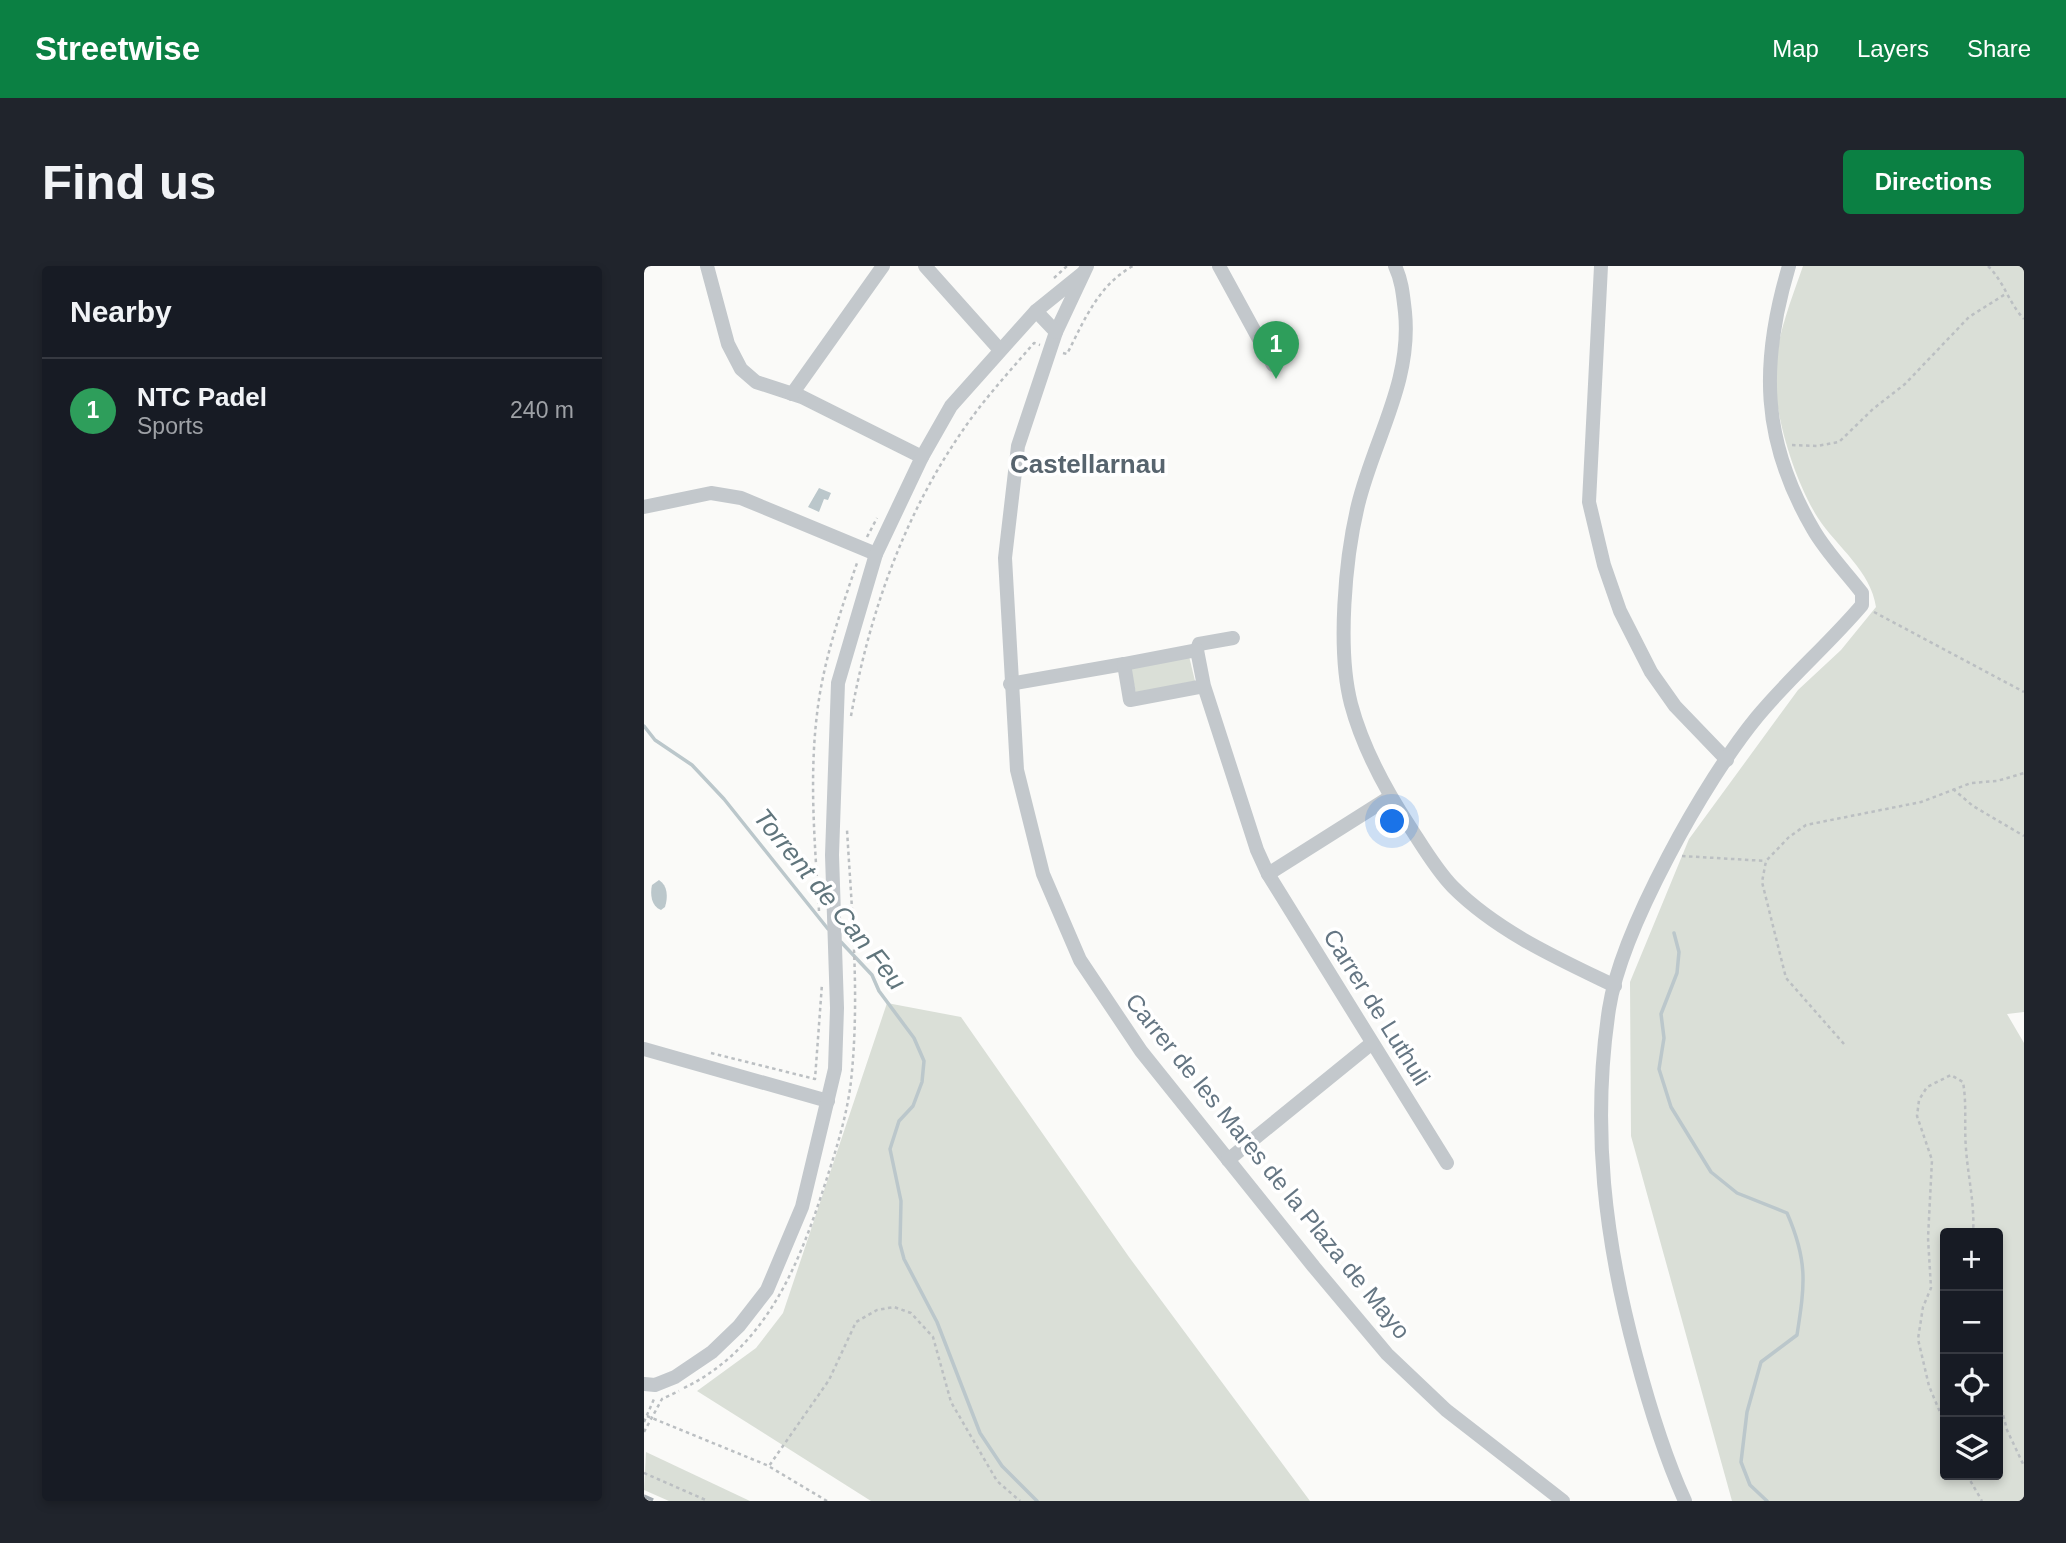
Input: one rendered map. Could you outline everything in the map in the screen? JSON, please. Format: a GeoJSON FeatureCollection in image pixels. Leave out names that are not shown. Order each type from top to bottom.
{"type":"FeatureCollection","features":[{"type":"Feature","properties":{"kind":"street"},"geometry":{"type":"LineString","coordinates":[[706,266],[727,344],[741,369],[756,382],[792,394],[922,457]]}},
{"type":"Feature","properties":{"kind":"street"},"geometry":{"type":"LineString","coordinates":[[792,394],[883,266]]}},
{"type":"Feature","properties":{"kind":"street"},"geometry":{"type":"LineString","coordinates":[[925,266],[1000,350]]}},
{"type":"Feature","properties":{"kind":"street"},"geometry":{"type":"LineString","coordinates":[[1219,266],[1273,365]]}},
{"type":"Feature","properties":{"kind":"street"},"geometry":{"type":"LineString","coordinates":[[1395,266],[1403,290],[1405,360],[1397,393],[1358,504],[1346,578],[1345,644],[1351,703],[1380,782],[1453,887],[1495,920],[1548,954],[1615,986]]}},
{"type":"Feature","properties":{"kind":"street"},"geometry":{"type":"LineString","coordinates":[[1601,266],[1589,502],[1604,565],[1620,611],[1651,671],[1675,706],[1727,760]]}},
{"type":"Feature","properties":{"kind":"street"},"geometry":{"type":"LineString","coordinates":[[1685,1501],[1674,1478],[1644,1387],[1614,1269],[1605,1212],[1601,1164],[1609,1008],[1645,906],[1671,854],[1727,760],[1756,718],[1862,605],[1862,593],[1814,531],[1786,474],[1778,445],[1768,393],[1770,346],[1789,266]]}},
{"type":"Feature","properties":{"kind":"street"},"geometry":{"type":"LineString","coordinates":[[644,1384],[661,1383],[693,1365],[728,1338],[767,1290],[802,1207],[835,1069],[832,855],[838,683],[876,554],[922,457],[951,406],[1036,312],[1089,267]]}},
{"type":"Feature","properties":{"kind":"street","name":"Carrer de les Mares de la Plaza de Mayo"},"geometry":{"type":"LineString","coordinates":[[1089,267],[1056,332],[1030,407],[1017,458],[1005,558],[1010,684],[1017,770],[1043,874],[1080,960],[1141,1051],[1387,1354],[1446,1410],[1563,1501]]}},
{"type":"Feature","properties":{"kind":"street"},"geometry":{"type":"LineString","coordinates":[[1036,312],[1056,332]]}},
{"type":"Feature","properties":{"kind":"street"},"geometry":{"type":"LineString","coordinates":[[644,507],[711,493],[741,498],[876,554]]}},
{"type":"Feature","properties":{"kind":"street"},"geometry":{"type":"LineString","coordinates":[[1010,684],[1197,650],[1199,644],[1233,638]]}},
{"type":"Feature","properties":{"kind":"street","name":"Carrer de Luthuli"},"geometry":{"type":"LineString","coordinates":[[1197,650],[1204,686],[1257,850],[1268,874],[1447,1163]]}},
{"type":"Feature","properties":{"kind":"street"},"geometry":{"type":"LineString","coordinates":[[1124,664],[1130,700],[1204,686]]}},
{"type":"Feature","properties":{"kind":"street"},"geometry":{"type":"LineString","coordinates":[[1268,874],[1390,797]]}},
{"type":"Feature","properties":{"kind":"street"},"geometry":{"type":"LineString","coordinates":[[1228,1160],[1372,1043]]}},
{"type":"Feature","properties":{"kind":"street"},"geometry":{"type":"LineString","coordinates":[[644,1049],[828,1101]]}},
{"type":"Feature","properties":{"kind":"path"},"geometry":{"type":"LineString","coordinates":[[850,719],[861,661],[882,588],[918,506],[955,442],[1034,343],[1067,354],[1100,295],[1112,281],[1133,266]]}},
{"type":"Feature","properties":{"kind":"path"},"geometry":{"type":"LineString","coordinates":[[1988,266],[2005,285],[2008,301],[2024,319]]}},
{"type":"Feature","properties":{"kind":"path"},"geometry":{"type":"LineString","coordinates":[[1778,445],[1817,446],[1839,442],[1873,409],[1905,384],[1969,317],[2007,293]]}},
{"type":"Feature","properties":{"kind":"path"},"geometry":{"type":"LineString","coordinates":[[1862,605],[2024,692]]}},
{"type":"Feature","properties":{"kind":"path"},"geometry":{"type":"LineString","coordinates":[[1844,1044],[1786,978],[1762,881],[1766,861],[1788,837],[1806,825],[1921,802],[1971,783],[1997,781],[2024,773]]}},
{"type":"Feature","properties":{"kind":"path"},"geometry":{"type":"LineString","coordinates":[[1954,789],[1973,806],[2024,836]]}},
{"type":"Feature","properties":{"kind":"path"},"geometry":{"type":"LineString","coordinates":[[644,1432],[662,1399],[699,1381],[752,1335],[785,1289],[810,1231],[844,1121],[851,1078],[853,935],[847,824]]}},
{"type":"Feature","properties":{"kind":"path"},"geometry":{"type":"LineString","coordinates":[[1671,854],[1766,861]]}},
{"type":"Feature","properties":{"kind":"path"},"geometry":{"type":"LineString","coordinates":[[1942,1417],[1929,1386],[1918,1339],[1923,1307],[1931,1288],[1928,1238],[1932,1160],[1917,1115],[1919,1100],[1927,1087],[1951,1075],[1963,1082],[1967,1106],[1965,1146],[1973,1228]]}},
{"type":"Feature","properties":{"kind":"path"},"geometry":{"type":"LineString","coordinates":[[769,1466],[828,1380],[856,1322],[877,1310],[894,1307],[911,1313],[933,1337],[951,1402],[998,1481],[1020,1501]]}},
{"type":"Feature","properties":{"kind":"path"},"geometry":{"type":"LineString","coordinates":[[644,1422],[661,1383]]}},
{"type":"Feature","properties":{"kind":"path"},"geometry":{"type":"LineString","coordinates":[[2003,1414],[2007,1430],[2024,1466]]}},
{"type":"Feature","properties":{"kind":"path"},"geometry":{"type":"LineString","coordinates":[[647,1416],[769,1466],[827,1501]]}},
{"type":"Feature","properties":{"kind":"path"},"geometry":{"type":"LineString","coordinates":[[644,1473],[709,1501]]}},
{"type":"Feature","properties":{"kind":"path"},"geometry":{"type":"LineString","coordinates":[[1971,1480],[1982,1501]]}},
{"type":"Feature","properties":{"kind":"shaded area"},"geometry":{"type":"Polygon","coordinates":[[[1803,266],[2024,266],[2024,1012],[2007,1014],[2024,1043],[2024,1501],[1732,1501],[1631,1136],[1630,982],[1689,839],[1798,690],[1841,650],[1876,607],[1868,582],[1809,503],[1787,447],[1775,387],[1775,370],[1790,304],[1803,266]]]}},
{"type":"Feature","properties":{"kind":"shaded area"},"geometry":{"type":"Polygon","coordinates":[[[819,488],[831,493],[828,500],[824,499],[819,512],[808,507],[819,488]]]}},
{"type":"Feature","properties":{"kind":"shaded area"},"geometry":{"type":"Polygon","coordinates":[[[1189,656],[1195,681],[1136,693],[1130,668],[1189,656]]]}},
{"type":"Feature","properties":{"kind":"shaded area"},"geometry":{"type":"Polygon","coordinates":[[[659,880],[666,889],[667,896],[665,907],[661,910],[655,906],[651,896],[652,885],[659,880]]]}},
{"type":"Feature","properties":{"kind":"shaded area"},"geometry":{"type":"Polygon","coordinates":[[[887,1003],[961,1017],[1129,1257],[1310,1501],[871,1501],[697,1391],[756,1348],[783,1313],[887,1003]]]}},
{"type":"Feature","properties":{"kind":"shaded area"},"geometry":{"type":"Polygon","coordinates":[[[646,1452],[750,1501],[669,1501],[644,1490],[646,1452]]]}},
{"type":"Feature","properties":{"kind":"waterway","name":"Torrent de Can Feu"},"geometry":{"type":"LineString","coordinates":[[644,726],[655,740],[692,765],[724,799],[828,929]]}},
{"type":"Feature","properties":{"kind":"waterway"},"geometry":{"type":"LineString","coordinates":[[1674,933],[1679,952],[1677,973],[1661,1014],[1664,1038],[1659,1069],[1671,1107],[1711,1172],[1737,1193],[1787,1213],[1802,1259],[1803,1287],[1797,1335],[1761,1362],[1747,1412],[1741,1462],[1750,1485],[1767,1501]]}},
{"type":"Feature","properties":{"kind":"waterway","name":"Torrent de Can Feu"},"geometry":{"type":"LineString","coordinates":[[841,942],[872,975],[879,991],[914,1038],[924,1061],[922,1082],[913,1106],[899,1121],[890,1149],[901,1201],[900,1244],[904,1259],[937,1322],[980,1433],[1002,1466],[1037,1501]]}},
{"type":"Feature","properties":{"kind":"railway"},"geometry":{"type":"LineString","coordinates":[[644,1496],[655,1501]]}},
{"type":"Feature","properties":{"kind":"place","name":"NTC Padel"},"geometry":{"type":"Point","coordinates":[1276,379]}},
{"type":"Feature","properties":{"kind":"district","name":"Castellarnau"},"geometry":{"type":"Point","coordinates":[1088,464]}}]}
